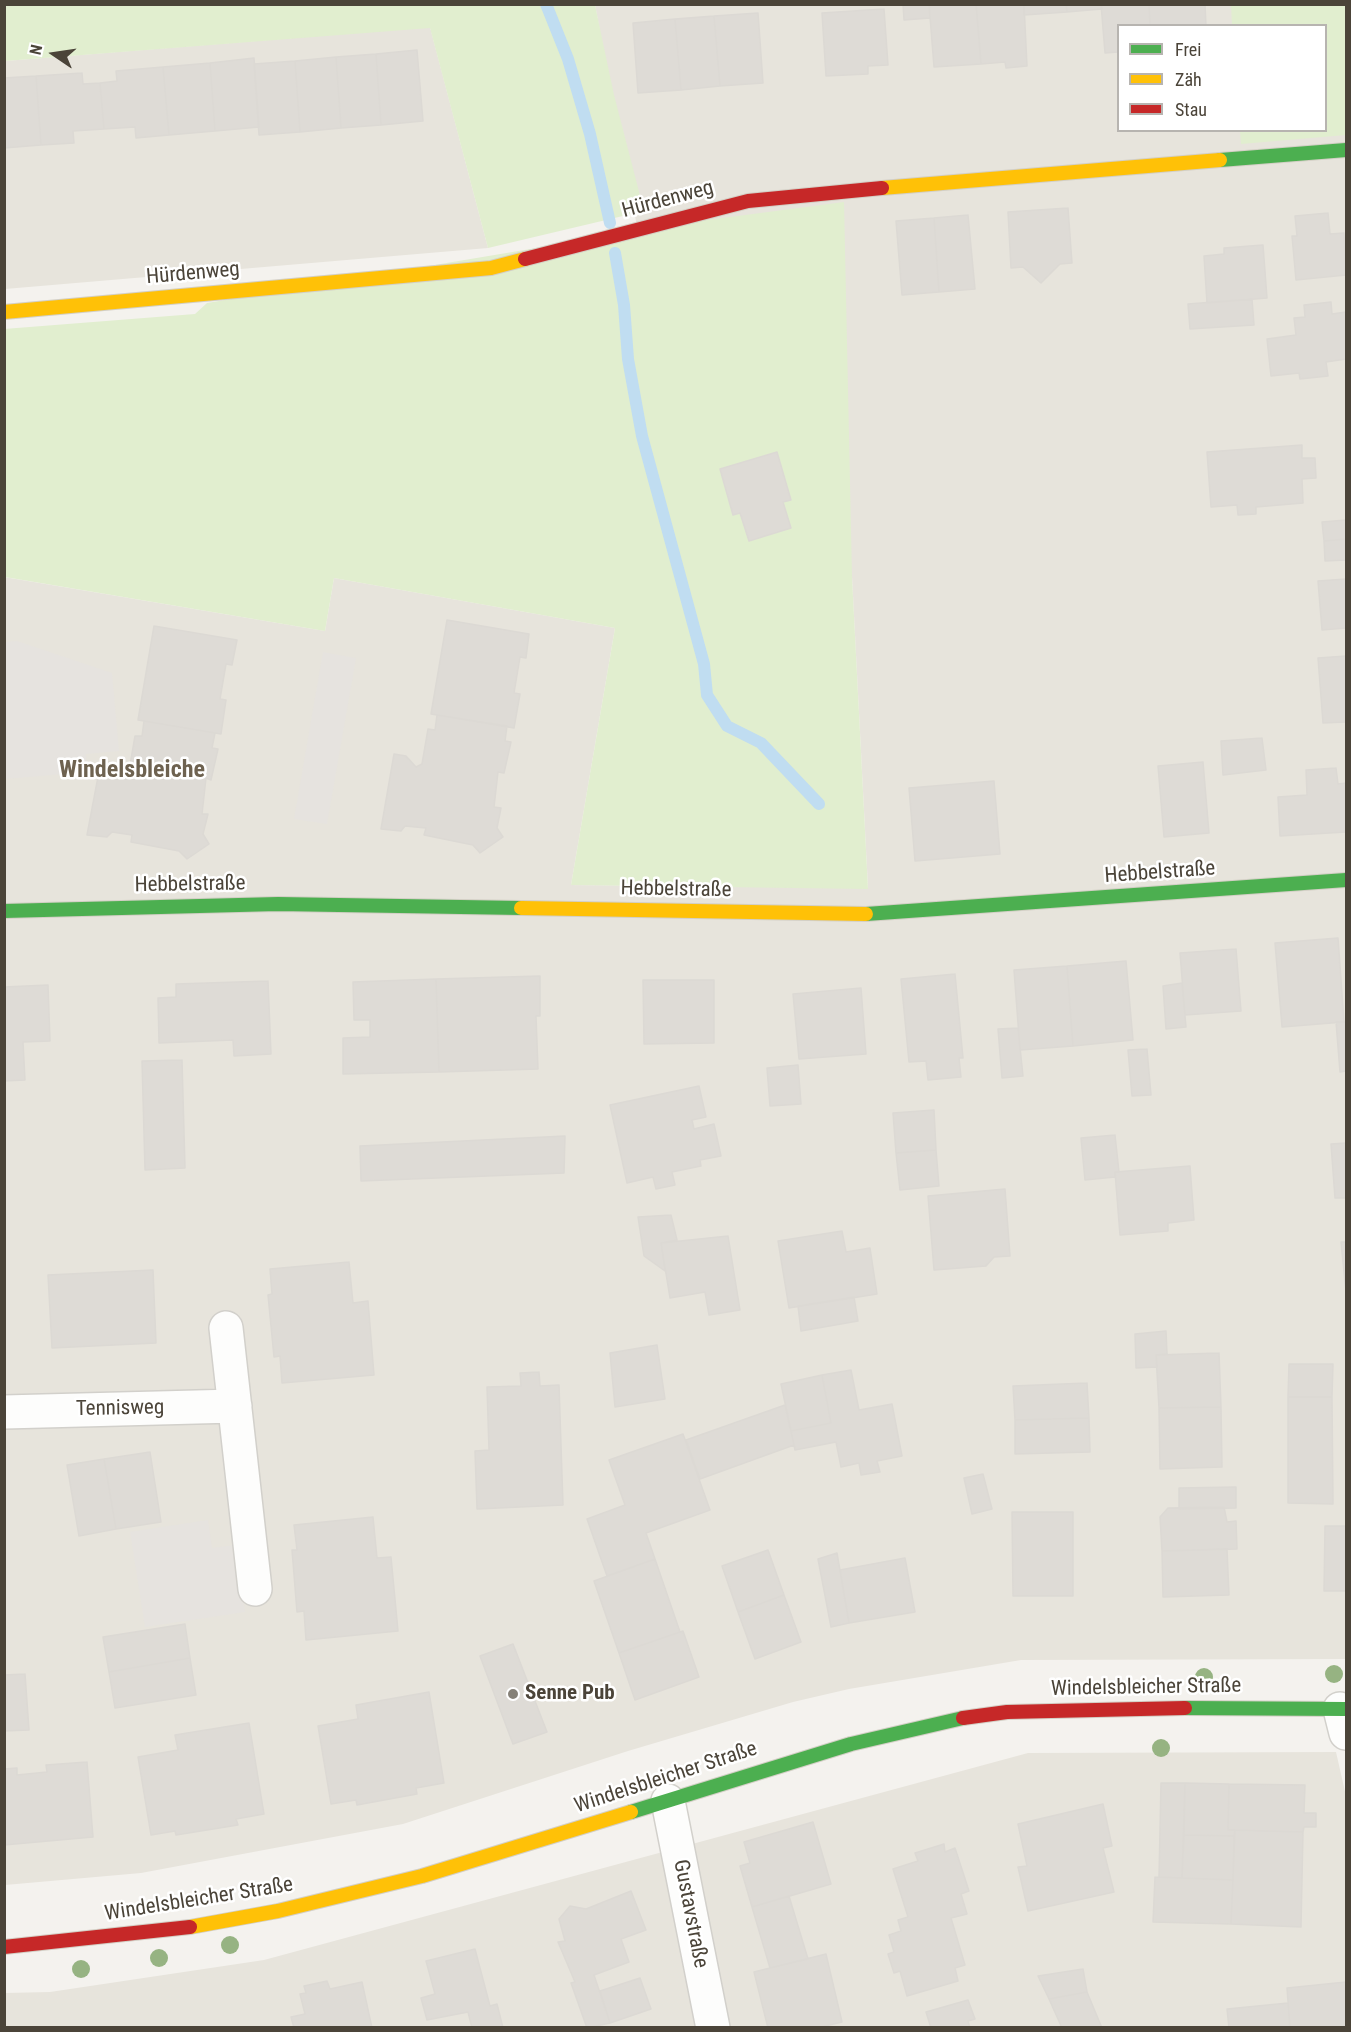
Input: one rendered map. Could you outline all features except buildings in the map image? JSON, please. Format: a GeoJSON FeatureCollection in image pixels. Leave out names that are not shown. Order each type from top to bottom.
{"type":"FeatureCollection","features":[{"type":"Feature","properties":{"kind":"street","name":"Hürdenweg"},"geometry":{"type":"LineString","coordinates":[[4,312],[491,268],[703,211],[748,201],[792,195],[1347,150]]}},
{"type":"Feature","properties":{"kind":"street","name":"Hebbelstraße"},"geometry":{"type":"LineString","coordinates":[[4,911],[278,904],[878,914],[1347,880]]}},
{"type":"Feature","properties":{"kind":"street"},"geometry":{"type":"LineString","coordinates":[[226,1328],[255,1589]]}},
{"type":"Feature","properties":{"kind":"street","name":"Tennisweg"},"geometry":{"type":"LineString","coordinates":[[4,1412],[235,1406]]}},
{"type":"Feature","properties":{"kind":"street","name":"Windelsbleicher Straße"},"geometry":{"type":"LineString","coordinates":[[4,1947],[194,1927],[278,1911],[422,1876],[851,1744],[969,1717],[1007,1712],[1124,1708],[1344,1717]]}},
{"type":"Feature","properties":{"kind":"street","name":"Gustavstraße"},"geometry":{"type":"LineString","coordinates":[[668,1801],[712,2028]]}},
{"type":"Feature","properties":{"kind":"shaded area"},"geometry":{"type":"Polygon","coordinates":[[[595,5],[1346,5],[1346,1659],[1021,1660],[849,1689],[793,1702],[628,1751],[403,1824],[141,1873],[5,1885],[4,577],[325,631],[334,578],[615,628],[571,885],[868,888],[852,577],[639,237],[595,5]]]}},
{"type":"Feature","properties":{"kind":"shaded area"},"geometry":{"type":"Polygon","coordinates":[[[430,27],[488,248],[5,289],[5,61],[430,27]]]}},
{"type":"Feature","properties":{"kind":"shaded area"},"geometry":{"type":"Polygon","coordinates":[[[17,641],[112,673],[119,751],[86,754],[87,772],[5,779],[5,642],[17,641]]]}},
{"type":"Feature","properties":{"kind":"shaded area"},"geometry":{"type":"Polygon","coordinates":[[[323,652],[356,658],[327,824],[294,819],[323,652]]]}},
{"type":"Feature","properties":{"kind":"shaded area"},"geometry":{"type":"Polygon","coordinates":[[[208,1520],[212,1548],[235,1545],[245,1612],[145,1627],[130,1532],[208,1520]]]}},
{"type":"Feature","properties":{"kind":"shaded area"},"geometry":{"type":"Polygon","coordinates":[[[1336,1752],[1346,1796],[1346,2027],[5,2028],[4,1993],[50,1992],[264,1960],[1028,1753],[1336,1752]]]}},
{"type":"Feature","properties":{"kind":"green space"},"geometry":{"type":"Polygon","coordinates":[[[5,5],[595,5],[614,95],[644,211],[488,248],[430,28],[5,61],[5,5]]]}},
{"type":"Feature","properties":{"kind":"green space"},"geometry":{"type":"Polygon","coordinates":[[[1231,5],[1346,5],[1346,135],[1241,144],[1240,132],[1327,132],[1327,24],[1232,24],[1231,5]]]}},
{"type":"Feature","properties":{"kind":"green space"},"geometry":{"type":"Polygon","coordinates":[[[844,202],[852,577],[868,889],[571,885],[615,628],[334,578],[325,631],[5,577],[4,329],[195,314],[207,303],[692,222],[844,202]]]}},
{"type":"Feature","properties":{"kind":"waterway"},"geometry":{"type":"LineString","coordinates":[[546,4],[568,59],[590,134],[610,223]]}},
{"type":"Feature","properties":{"kind":"waterway"},"geometry":{"type":"LineString","coordinates":[[615,253],[624,305],[628,359],[642,436],[704,664],[707,695],[727,726],[761,743],[819,804]]}},
{"type":"Feature","properties":{"kind":"traffic: fast"},"geometry":{"type":"LineString","coordinates":[[1220,160],[1346,150]]}},
{"type":"Feature","properties":{"kind":"traffic: fast"},"geometry":{"type":"LineString","coordinates":[[866,914],[1346,880]]}},
{"type":"Feature","properties":{"kind":"traffic: fast"},"geometry":{"type":"LineString","coordinates":[[4,911],[278,904],[521,908]]}},
{"type":"Feature","properties":{"kind":"traffic: fast"},"geometry":{"type":"LineString","coordinates":[[1185,1708],[1346,1709]]}},
{"type":"Feature","properties":{"kind":"traffic: fast"},"geometry":{"type":"LineString","coordinates":[[631,1812],[851,1744],[963,1718]]}},
{"type":"Feature","properties":{"kind":"traffic: slow"},"geometry":{"type":"LineString","coordinates":[[882,188],[1220,160]]}},
{"type":"Feature","properties":{"kind":"traffic: slow"},"geometry":{"type":"LineString","coordinates":[[4,312],[491,268],[525,259]]}},
{"type":"Feature","properties":{"kind":"traffic: slow"},"geometry":{"type":"LineString","coordinates":[[521,908],[866,914]]}},
{"type":"Feature","properties":{"kind":"traffic: slow"},"geometry":{"type":"LineString","coordinates":[[190,1927],[278,1911],[422,1876],[631,1812]]}},
{"type":"Feature","properties":{"kind":"traffic: jam"},"geometry":{"type":"LineString","coordinates":[[525,259],[748,201],[882,188]]}},
{"type":"Feature","properties":{"kind":"traffic: jam"},"geometry":{"type":"LineString","coordinates":[[963,1718],[1007,1712],[1185,1708]]}},
{"type":"Feature","properties":{"kind":"traffic: jam"},"geometry":{"type":"LineString","coordinates":[[4,1947],[190,1927]]}},
{"type":"Feature","properties":{"kind":"place","name":"Senne Pub"},"geometry":{"type":"Point","coordinates":[513,1694]}},
{"type":"Feature","properties":{"kind":"district","name":"Windelsbleiche"},"geometry":{"type":"Point","coordinates":[132,771]}}]}
